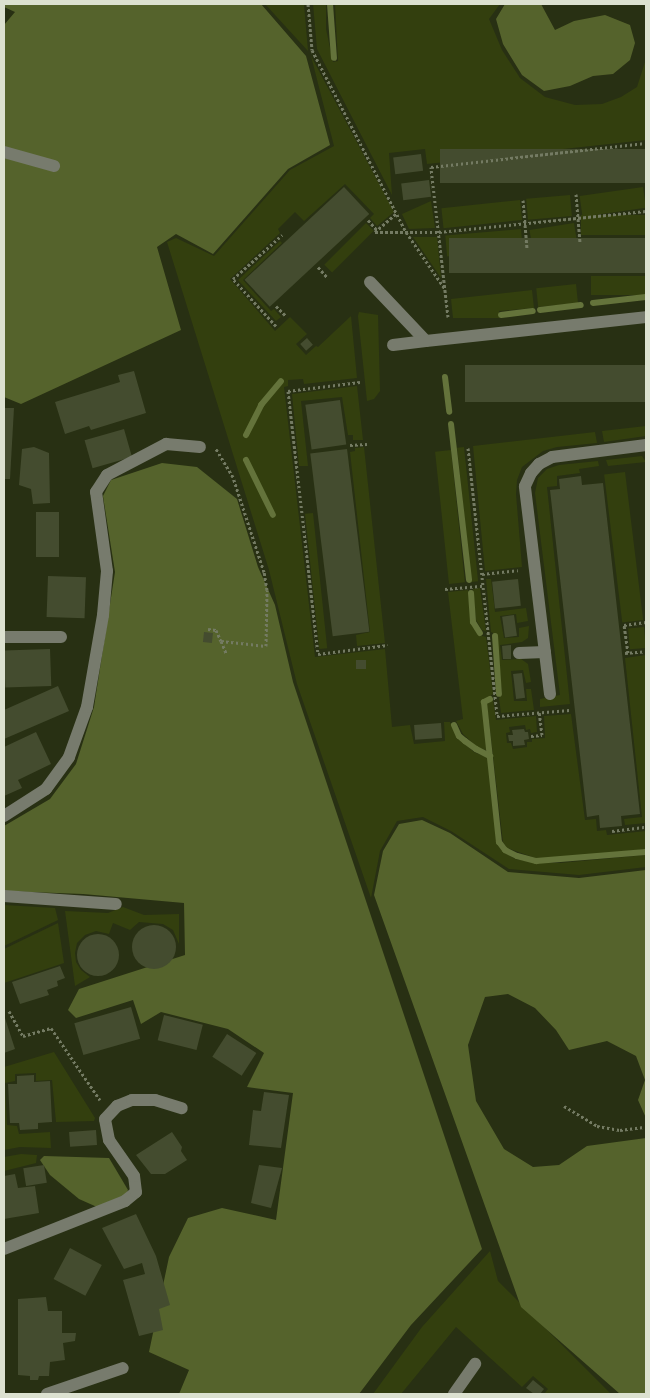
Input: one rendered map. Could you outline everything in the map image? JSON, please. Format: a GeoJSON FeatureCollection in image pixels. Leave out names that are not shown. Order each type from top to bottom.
{"type":"FeatureCollection","features":[{"type":"Feature","properties":{"kind":"street"},"geometry":{"type":"LineString","coordinates":[[4,152],[54,166]]}},
{"type":"Feature","properties":{"kind":"street"},"geometry":{"type":"LineString","coordinates":[[370,282],[426,341]]}},
{"type":"Feature","properties":{"kind":"street"},"geometry":{"type":"LineString","coordinates":[[393,345],[646,317]]}},
{"type":"Feature","properties":{"kind":"street"},"geometry":{"type":"LineString","coordinates":[[4,816],[46,790],[69,757],[87,707],[103,615],[107,571],[96,492],[107,475],[166,444],[200,447]]}},
{"type":"Feature","properties":{"kind":"street"},"geometry":{"type":"LineString","coordinates":[[550,694],[525,486],[531,473],[540,464],[552,457],[646,445]]}},
{"type":"Feature","properties":{"kind":"street"},"geometry":{"type":"LineString","coordinates":[[4,637],[61,637]]}},
{"type":"Feature","properties":{"kind":"street"},"geometry":{"type":"LineString","coordinates":[[519,653],[545,652]]}},
{"type":"Feature","properties":{"kind":"street"},"geometry":{"type":"LineString","coordinates":[[4,896],[116,904]]}},
{"type":"Feature","properties":{"kind":"street"},"geometry":{"type":"LineString","coordinates":[[4,1249],[125,1200],[136,1192],[134,1176],[109,1140],[105,1119],[116,1106],[132,1100],[155,1100],[182,1108]]}},
{"type":"Feature","properties":{"kind":"street"},"geometry":{"type":"LineString","coordinates":[[454,1394],[475,1364]]}},
{"type":"Feature","properties":{"kind":"street"},"geometry":{"type":"LineString","coordinates":[[47,1394],[123,1368]]}},
{"type":"Feature","properties":{"kind":"path"},"geometry":{"type":"LineString","coordinates":[[308,4],[312,50],[406,232],[445,289]]}},
{"type":"Feature","properties":{"kind":"path"},"geometry":{"type":"LineString","coordinates":[[448,317],[431,167],[646,143]]}},
{"type":"Feature","properties":{"kind":"path"},"geometry":{"type":"LineString","coordinates":[[576,194],[580,243]]}},
{"type":"Feature","properties":{"kind":"path"},"geometry":{"type":"LineString","coordinates":[[523,200],[527,249]]}},
{"type":"Feature","properties":{"kind":"path"},"geometry":{"type":"LineString","coordinates":[[368,220],[377,230],[375,232],[439,232],[646,211]]}},
{"type":"Feature","properties":{"kind":"path"},"geometry":{"type":"LineString","coordinates":[[377,230],[397,213]]}},
{"type":"Feature","properties":{"kind":"path"},"geometry":{"type":"LineString","coordinates":[[276,326],[233,279],[282,235]]}},
{"type":"Feature","properties":{"kind":"path"},"geometry":{"type":"LineString","coordinates":[[318,267],[327,277]]}},
{"type":"Feature","properties":{"kind":"path"},"geometry":{"type":"LineString","coordinates":[[276,306],[286,316]]}},
{"type":"Feature","properties":{"kind":"path"},"geometry":{"type":"LineString","coordinates":[[360,382],[288,391],[318,654],[387,645]]}},
{"type":"Feature","properties":{"kind":"path"},"geometry":{"type":"LineString","coordinates":[[350,445],[367,444]]}},
{"type":"Feature","properties":{"kind":"path"},"geometry":{"type":"LineString","coordinates":[[200,447],[213,445],[233,477],[249,520],[267,590],[266,646],[222,641]]}},
{"type":"Feature","properties":{"kind":"path"},"geometry":{"type":"LineString","coordinates":[[468,448],[498,716],[570,710]]}},
{"type":"Feature","properties":{"kind":"path"},"geometry":{"type":"LineString","coordinates":[[482,574],[519,570]]}},
{"type":"Feature","properties":{"kind":"path"},"geometry":{"type":"LineString","coordinates":[[445,589],[483,586]]}},
{"type":"Feature","properties":{"kind":"path"},"geometry":{"type":"LineString","coordinates":[[646,622],[624,625],[626,653],[646,651]]}},
{"type":"Feature","properties":{"kind":"path"},"geometry":{"type":"LineString","coordinates":[[208,629],[216,630],[226,653]]}},
{"type":"Feature","properties":{"kind":"path"},"geometry":{"type":"LineString","coordinates":[[531,736],[542,735],[538,704]]}},
{"type":"Feature","properties":{"kind":"path"},"geometry":{"type":"LineString","coordinates":[[612,831],[646,827]]}},
{"type":"Feature","properties":{"kind":"path"},"geometry":{"type":"LineString","coordinates":[[9,1011],[23,1036],[51,1028],[100,1098],[105,1119]]}},
{"type":"Feature","properties":{"kind":"path"},"geometry":{"type":"LineString","coordinates":[[564,1106],[597,1126],[620,1130],[646,1127]]}},
{"type":"Feature","properties":{"kind":"green space"},"geometry":{"type":"Polygon","coordinates":[[[4,4],[261,4],[306,56],[330,145],[288,169],[213,254],[176,234],[157,247],[181,330],[21,404],[4,397],[4,25],[15,12],[4,7],[4,4]]]}},
{"type":"Feature","properties":{"kind":"green space"},"geometry":{"type":"Polygon","coordinates":[[[265,4],[304,4],[308,51],[265,4]]]}},
{"type":"Feature","properties":{"kind":"green space"},"geometry":{"type":"Polygon","coordinates":[[[313,4],[326,4],[326,29],[333,62],[338,61],[335,4],[500,4],[489,19],[502,50],[520,78],[545,97],[575,105],[602,104],[621,97],[637,87],[645,62],[646,140],[427,164],[425,149],[389,153],[392,195],[317,49],[313,4]]]}},
{"type":"Feature","properties":{"kind":"green space"},"geometry":{"type":"Polygon","coordinates":[[[505,4],[541,4],[555,30],[574,21],[605,15],[630,25],[635,43],[630,60],[613,74],[593,76],[570,86],[544,91],[522,75],[503,44],[496,19],[505,4]]]}},
{"type":"Feature","properties":{"kind":"green space"},"geometry":{"type":"Polygon","coordinates":[[[311,56],[394,212],[377,226],[370,218],[374,214],[345,184],[304,221],[295,212],[278,229],[280,233],[230,279],[275,331],[290,317],[307,334],[296,344],[306,355],[316,346],[318,347],[351,316],[357,378],[304,384],[303,379],[288,380],[288,386],[284,387],[315,657],[385,649],[392,727],[410,725],[414,744],[445,741],[444,722],[450,722],[457,737],[474,752],[488,758],[497,843],[504,852],[515,859],[537,863],[560,863],[646,855],[646,867],[579,875],[509,869],[451,831],[423,817],[397,821],[380,851],[371,898],[297,684],[269,570],[167,242],[176,238],[214,256],[290,170],[334,146],[311,56]]]}},
{"type":"Feature","properties":{"kind":"green space"},"geometry":{"type":"Polygon","coordinates":[[[643,187],[646,208],[583,217],[580,196],[643,187]]]}},
{"type":"Feature","properties":{"kind":"green space"},"geometry":{"type":"Polygon","coordinates":[[[570,195],[572,216],[528,220],[526,199],[570,195]]]}},
{"type":"Feature","properties":{"kind":"green space"},"geometry":{"type":"Polygon","coordinates":[[[520,200],[522,220],[444,228],[441,208],[520,200]]]}},
{"type":"Feature","properties":{"kind":"green space"},"geometry":{"type":"Polygon","coordinates":[[[431,201],[435,228],[409,229],[402,214],[431,201]]]}},
{"type":"Feature","properties":{"kind":"green space"},"geometry":{"type":"Polygon","coordinates":[[[581,215],[646,215],[646,235],[581,235],[581,215]]]}},
{"type":"Feature","properties":{"kind":"green space"},"geometry":{"type":"Polygon","coordinates":[[[366,223],[374,231],[332,272],[324,265],[366,223]]]}},
{"type":"Feature","properties":{"kind":"green space"},"geometry":{"type":"Polygon","coordinates":[[[574,223],[577,243],[533,250],[530,230],[574,223]]]}},
{"type":"Feature","properties":{"kind":"green space"},"geometry":{"type":"Polygon","coordinates":[[[521,229],[523,250],[447,257],[445,236],[521,229]]]}},
{"type":"Feature","properties":{"kind":"green space"},"geometry":{"type":"Polygon","coordinates":[[[413,237],[437,237],[441,278],[413,237]]]}},
{"type":"Feature","properties":{"kind":"green space"},"geometry":{"type":"Polygon","coordinates":[[[280,241],[282,243],[243,280],[271,311],[274,309],[281,317],[276,321],[238,280],[280,241]]]}},
{"type":"Feature","properties":{"kind":"green space"},"geometry":{"type":"Polygon","coordinates":[[[591,276],[646,276],[646,295],[591,295],[591,276]]]}},
{"type":"Feature","properties":{"kind":"green space"},"geometry":{"type":"Polygon","coordinates":[[[576,284],[578,303],[538,307],[536,288],[576,284]]]}},
{"type":"Feature","properties":{"kind":"green space"},"geometry":{"type":"Polygon","coordinates":[[[532,290],[534,308],[499,311],[499,318],[453,318],[451,299],[532,290]]]}},
{"type":"Feature","properties":{"kind":"green space"},"geometry":{"type":"Polygon","coordinates":[[[359,312],[378,315],[380,391],[374,399],[367,401],[358,316],[359,312]]]}},
{"type":"Feature","properties":{"kind":"green space"},"geometry":{"type":"Polygon","coordinates":[[[357,386],[363,440],[353,440],[353,435],[348,435],[342,397],[301,401],[308,466],[299,466],[292,394],[357,386]]]}},
{"type":"Feature","properties":{"kind":"green space"},"geometry":{"type":"Polygon","coordinates":[[[646,426],[646,436],[604,442],[602,431],[646,426]]]}},
{"type":"Feature","properties":{"kind":"green space"},"geometry":{"type":"Polygon","coordinates":[[[595,432],[597,443],[557,447],[543,451],[522,467],[517,480],[516,494],[522,567],[485,571],[473,446],[595,432]]]}},
{"type":"Feature","properties":{"kind":"green space"},"geometry":{"type":"Polygon","coordinates":[[[364,447],[385,643],[357,646],[356,635],[370,632],[350,452],[355,451],[355,448],[364,447]]]}},
{"type":"Feature","properties":{"kind":"green space"},"geometry":{"type":"Polygon","coordinates":[[[464,447],[478,581],[471,582],[457,448],[464,447]]]}},
{"type":"Feature","properties":{"kind":"green space"},"geometry":{"type":"Polygon","coordinates":[[[451,450],[465,582],[449,584],[435,452],[451,450]]]}},
{"type":"Feature","properties":{"kind":"green space"},"geometry":{"type":"Polygon","coordinates":[[[642,456],[646,462],[608,466],[606,460],[642,456]]]}},
{"type":"Feature","properties":{"kind":"green space"},"geometry":{"type":"Polygon","coordinates":[[[598,461],[599,466],[579,469],[580,473],[557,476],[557,486],[547,487],[570,704],[540,707],[540,699],[560,695],[535,493],[538,478],[547,469],[559,465],[598,461]]]}},
{"type":"Feature","properties":{"kind":"green space"},"geometry":{"type":"Polygon","coordinates":[[[162,463],[197,467],[237,499],[258,567],[275,605],[293,682],[482,1249],[411,1325],[359,1394],[179,1394],[189,1370],[149,1352],[169,1257],[188,1218],[222,1208],[276,1220],[293,1093],[247,1087],[264,1053],[228,1029],[161,1012],[141,1024],[133,1000],[76,1018],[68,1010],[79,989],[185,955],[184,903],[83,894],[4,891],[4,826],[50,799],[76,764],[94,707],[115,572],[103,496],[111,480],[162,463]]]}},
{"type":"Feature","properties":{"kind":"green space"},"geometry":{"type":"Polygon","coordinates":[[[625,472],[643,620],[622,622],[604,475],[625,472]]]}},
{"type":"Feature","properties":{"kind":"green space"},"geometry":{"type":"Polygon","coordinates":[[[313,513],[327,648],[319,649],[305,514],[313,513]]]}},
{"type":"Feature","properties":{"kind":"green space"},"geometry":{"type":"Polygon","coordinates":[[[486,579],[491,579],[495,612],[526,608],[528,621],[517,623],[516,614],[500,616],[504,638],[519,637],[519,628],[529,626],[528,638],[522,642],[500,645],[502,660],[521,659],[528,664],[531,682],[526,683],[523,670],[511,671],[514,701],[527,701],[526,689],[531,689],[534,710],[501,713],[499,698],[502,695],[497,635],[491,632],[486,579]]]}},
{"type":"Feature","properties":{"kind":"green space"},"geometry":{"type":"Polygon","coordinates":[[[480,588],[486,631],[482,630],[476,620],[473,589],[480,588]]]}},
{"type":"Feature","properties":{"kind":"green space"},"geometry":{"type":"Polygon","coordinates":[[[468,590],[471,623],[479,635],[486,637],[493,694],[483,701],[488,751],[477,747],[463,734],[456,721],[463,719],[448,592],[468,590]]]}},
{"type":"Feature","properties":{"kind":"green space"},"geometry":{"type":"Polygon","coordinates":[[[644,627],[646,648],[630,649],[628,628],[644,627]]]}},
{"type":"Feature","properties":{"kind":"green space"},"geometry":{"type":"Polygon","coordinates":[[[646,655],[646,823],[625,825],[624,819],[642,817],[625,658],[646,655]]]}},
{"type":"Feature","properties":{"kind":"green space"},"geometry":{"type":"Polygon","coordinates":[[[493,700],[496,720],[536,716],[537,732],[531,733],[530,729],[526,730],[525,725],[509,727],[510,732],[506,733],[507,743],[511,743],[513,749],[527,747],[527,742],[532,742],[532,739],[545,738],[544,716],[571,714],[585,820],[596,819],[597,831],[606,830],[607,835],[646,831],[646,849],[560,859],[538,859],[507,848],[503,842],[487,704],[493,700]]]}},
{"type":"Feature","properties":{"kind":"green space"},"geometry":{"type":"Polygon","coordinates":[[[422,820],[450,833],[508,872],[579,878],[646,870],[646,1118],[638,1100],[645,1080],[636,1056],[607,1041],[569,1050],[556,1030],[535,1008],[508,994],[485,997],[468,1045],[476,1101],[504,1149],[533,1167],[559,1165],[587,1146],[646,1138],[646,1394],[620,1394],[521,1307],[374,895],[383,851],[399,824],[422,820]]]}},
{"type":"Feature","properties":{"kind":"green space"},"geometry":{"type":"Polygon","coordinates":[[[4,905],[55,908],[58,920],[4,946],[4,905]]]}},
{"type":"Feature","properties":{"kind":"green space"},"geometry":{"type":"Polygon","coordinates":[[[123,907],[144,915],[179,914],[179,944],[173,930],[163,924],[139,922],[130,930],[113,923],[109,934],[96,931],[85,935],[77,943],[76,962],[81,970],[90,977],[75,986],[65,911],[108,913],[123,907]]]}},
{"type":"Feature","properties":{"kind":"green space"},"geometry":{"type":"Polygon","coordinates":[[[58,923],[64,963],[4,983],[4,949],[58,923]]]}},
{"type":"Feature","properties":{"kind":"green space"},"geometry":{"type":"Polygon","coordinates":[[[54,1052],[95,1118],[94,1121],[56,1122],[52,1080],[36,1081],[36,1073],[15,1074],[15,1081],[5,1083],[7,1125],[17,1126],[19,1134],[50,1132],[51,1148],[20,1147],[4,1150],[4,1067],[54,1052]]]}},
{"type":"Feature","properties":{"kind":"green space"},"geometry":{"type":"Polygon","coordinates":[[[21,1154],[37,1155],[36,1163],[4,1171],[4,1157],[21,1154]]]}},
{"type":"Feature","properties":{"kind":"green space"},"geometry":{"type":"Polygon","coordinates":[[[44,1156],[109,1158],[128,1190],[125,1196],[97,1207],[79,1199],[50,1175],[40,1160],[44,1156]]]}},
{"type":"Feature","properties":{"kind":"green space"},"geometry":{"type":"Polygon","coordinates":[[[490,1251],[498,1281],[611,1394],[544,1394],[548,1389],[533,1376],[522,1387],[456,1327],[401,1394],[373,1394],[422,1327],[490,1251]]]}},
{"type":"Feature","properties":{"kind":"building"},"geometry":{"type":"Polygon","coordinates":[[[440,149],[646,149],[646,183],[440,183],[440,149]]]}},
{"type":"Feature","properties":{"kind":"building"},"geometry":{"type":"Polygon","coordinates":[[[421,154],[423,171],[395,174],[393,157],[421,154]]]}},
{"type":"Feature","properties":{"kind":"building"},"geometry":{"type":"Polygon","coordinates":[[[429,180],[431,197],[403,200],[401,183],[429,180]]]}},
{"type":"Feature","properties":{"kind":"building"},"geometry":{"type":"Polygon","coordinates":[[[344,187],[369,214],[270,307],[245,280],[344,187]]]}},
{"type":"Feature","properties":{"kind":"building"},"geometry":{"type":"Polygon","coordinates":[[[449,238],[646,238],[646,273],[449,273],[449,238]]]}},
{"type":"Feature","properties":{"kind":"building"},"geometry":{"type":"Polygon","coordinates":[[[307,338],[313,345],[306,351],[300,344],[307,338]]]}},
{"type":"Feature","properties":{"kind":"building"},"geometry":{"type":"Polygon","coordinates":[[[465,365],[646,365],[646,402],[465,402],[465,365]]]}},
{"type":"Feature","properties":{"kind":"building"},"geometry":{"type":"Polygon","coordinates":[[[134,371],[146,413],[91,430],[89,426],[65,434],[55,402],[120,382],[118,375],[134,371]]]}},
{"type":"Feature","properties":{"kind":"building"},"geometry":{"type":"Polygon","coordinates":[[[340,400],[346,445],[312,449],[305,405],[340,400]]]}},
{"type":"Feature","properties":{"kind":"building"},"geometry":{"type":"Polygon","coordinates":[[[4,408],[14,408],[10,479],[4,479],[4,408]]]}},
{"type":"Feature","properties":{"kind":"building"},"geometry":{"type":"Polygon","coordinates":[[[124,429],[132,457],[93,468],[85,440],[124,429]]]}},
{"type":"Feature","properties":{"kind":"building"},"geometry":{"type":"Polygon","coordinates":[[[34,447],[49,453],[50,503],[33,504],[31,489],[19,485],[22,449],[34,447]]]}},
{"type":"Feature","properties":{"kind":"building"},"geometry":{"type":"Polygon","coordinates":[[[347,449],[369,632],[333,636],[310,454],[347,449]]]}},
{"type":"Feature","properties":{"kind":"building"},"geometry":{"type":"Polygon","coordinates":[[[581,476],[582,485],[603,483],[640,814],[621,816],[622,826],[600,828],[599,815],[587,817],[550,490],[560,489],[559,479],[581,476]]]}},
{"type":"Feature","properties":{"kind":"building"},"geometry":{"type":"Polygon","coordinates":[[[36,512],[59,512],[59,557],[36,557],[36,512]]]}},
{"type":"Feature","properties":{"kind":"building"},"geometry":{"type":"Polygon","coordinates":[[[48,576],[86,577],[85,618],[47,617],[48,576]]]}},
{"type":"Feature","properties":{"kind":"building"},"geometry":{"type":"Polygon","coordinates":[[[518,579],[521,606],[495,609],[492,582],[518,579]]]}},
{"type":"Feature","properties":{"kind":"building"},"geometry":{"type":"Polygon","coordinates":[[[514,615],[517,636],[505,637],[502,617],[514,615]]]}},
{"type":"Feature","properties":{"kind":"building"},"geometry":{"type":"Polygon","coordinates":[[[204,632],[213,633],[212,643],[203,642],[204,632]]]}},
{"type":"Feature","properties":{"kind":"building"},"geometry":{"type":"Polygon","coordinates":[[[511,645],[511,659],[503,659],[502,646],[511,645]]]}},
{"type":"Feature","properties":{"kind":"building"},"geometry":{"type":"Polygon","coordinates":[[[50,649],[51,686],[5,688],[4,651],[50,649]]]}},
{"type":"Feature","properties":{"kind":"building"},"geometry":{"type":"Polygon","coordinates":[[[356,660],[366,660],[366,669],[356,669],[356,660]]]}},
{"type":"Feature","properties":{"kind":"building"},"geometry":{"type":"Polygon","coordinates":[[[522,673],[525,698],[516,699],[513,674],[522,673]]]}},
{"type":"Feature","properties":{"kind":"building"},"geometry":{"type":"Polygon","coordinates":[[[58,686],[69,711],[4,739],[4,710],[58,686]]]}},
{"type":"Feature","properties":{"kind":"building"},"geometry":{"type":"Polygon","coordinates":[[[441,723],[442,738],[415,740],[414,725],[441,723]]]}},
{"type":"Feature","properties":{"kind":"building"},"geometry":{"type":"Polygon","coordinates":[[[524,729],[525,732],[528,732],[529,739],[524,740],[525,745],[513,746],[513,741],[509,741],[508,735],[513,735],[512,730],[524,729]]]}},
{"type":"Feature","properties":{"kind":"building"},"geometry":{"type":"Polygon","coordinates":[[[36,732],[51,764],[18,780],[22,788],[4,796],[4,747],[36,732]]]}},
{"type":"Feature","properties":{"kind":"building"},"geometry":{"type":"Polygon","coordinates":[[[158,925],[170,931],[175,938],[175,956],[170,963],[163,968],[150,969],[142,966],[135,959],[132,943],[135,935],[142,928],[158,925]]]}},
{"type":"Feature","properties":{"kind":"building"},"geometry":{"type":"Polygon","coordinates":[[[98,934],[113,940],[119,955],[113,970],[98,976],[83,970],[77,955],[83,940],[98,934]]]}},
{"type":"Feature","properties":{"kind":"building"},"geometry":{"type":"Polygon","coordinates":[[[60,966],[65,978],[57,981],[58,986],[47,990],[49,995],[20,1004],[12,982],[60,966]]]}},
{"type":"Feature","properties":{"kind":"building"},"geometry":{"type":"Polygon","coordinates":[[[131,1007],[140,1039],[83,1055],[74,1023],[131,1007]]]}},
{"type":"Feature","properties":{"kind":"building"},"geometry":{"type":"Polygon","coordinates":[[[4,1015],[15,1049],[4,1053],[4,1015]]]}},
{"type":"Feature","properties":{"kind":"building"},"geometry":{"type":"Polygon","coordinates":[[[164,1015],[203,1025],[197,1050],[158,1040],[164,1015]]]}},
{"type":"Feature","properties":{"kind":"building"},"geometry":{"type":"Polygon","coordinates":[[[227,1034],[256,1053],[242,1076],[212,1057],[227,1034]]]}},
{"type":"Feature","properties":{"kind":"building"},"geometry":{"type":"Polygon","coordinates":[[[34,1075],[34,1082],[50,1081],[52,1122],[38,1123],[38,1129],[20,1130],[19,1123],[10,1123],[8,1084],[17,1084],[17,1076],[34,1075]]]}},
{"type":"Feature","properties":{"kind":"building"},"geometry":{"type":"Polygon","coordinates":[[[264,1092],[289,1095],[281,1148],[249,1145],[253,1110],[261,1111],[264,1092]]]}},
{"type":"Feature","properties":{"kind":"building"},"geometry":{"type":"Polygon","coordinates":[[[96,1130],[97,1145],[70,1147],[69,1132],[96,1130]]]}},
{"type":"Feature","properties":{"kind":"building"},"geometry":{"type":"Polygon","coordinates":[[[172,1132],[182,1147],[181,1151],[187,1160],[165,1174],[151,1174],[136,1155],[172,1132]]]}},
{"type":"Feature","properties":{"kind":"building"},"geometry":{"type":"Polygon","coordinates":[[[44,1165],[47,1183],[26,1186],[23,1168],[44,1165]]]}},
{"type":"Feature","properties":{"kind":"building"},"geometry":{"type":"Polygon","coordinates":[[[259,1165],[282,1168],[271,1208],[251,1203],[259,1165]]]}},
{"type":"Feature","properties":{"kind":"building"},"geometry":{"type":"Polygon","coordinates":[[[15,1174],[18,1188],[35,1186],[39,1213],[4,1219],[4,1176],[15,1174]]]}},
{"type":"Feature","properties":{"kind":"building"},"geometry":{"type":"Polygon","coordinates":[[[136,1214],[156,1256],[170,1305],[159,1309],[163,1330],[139,1336],[123,1280],[145,1274],[142,1263],[124,1269],[102,1228],[136,1214]]]}},
{"type":"Feature","properties":{"kind":"building"},"geometry":{"type":"Polygon","coordinates":[[[70,1248],[102,1265],[85,1296],[54,1279],[70,1248]]]}},
{"type":"Feature","properties":{"kind":"building"},"geometry":{"type":"Polygon","coordinates":[[[46,1297],[48,1311],[62,1311],[62,1333],[76,1333],[75,1341],[63,1343],[65,1360],[50,1362],[49,1376],[39,1376],[38,1380],[30,1380],[30,1376],[18,1375],[18,1299],[46,1297]]]}},
{"type":"Feature","properties":{"kind":"building"},"geometry":{"type":"Polygon","coordinates":[[[533,1380],[544,1389],[540,1394],[534,1394],[526,1388],[533,1380]]]}},
{"type":"Feature","properties":{"kind":"waterway"},"geometry":{"type":"LineString","coordinates":[[330,4],[334,58]]}},
{"type":"Feature","properties":{"kind":"waterway"},"geometry":{"type":"LineString","coordinates":[[593,303],[646,297]]}},
{"type":"Feature","properties":{"kind":"waterway"},"geometry":{"type":"LineString","coordinates":[[540,310],[581,305]]}},
{"type":"Feature","properties":{"kind":"waterway"},"geometry":{"type":"LineString","coordinates":[[501,315],[533,311]]}},
{"type":"Feature","properties":{"kind":"waterway"},"geometry":{"type":"LineString","coordinates":[[445,377],[449,412]]}},
{"type":"Feature","properties":{"kind":"waterway"},"geometry":{"type":"LineString","coordinates":[[246,435],[261,405],[281,381]]}},
{"type":"Feature","properties":{"kind":"waterway"},"geometry":{"type":"LineString","coordinates":[[451,424],[469,580]]}},
{"type":"Feature","properties":{"kind":"waterway"},"geometry":{"type":"LineString","coordinates":[[246,460],[273,515]]}},
{"type":"Feature","properties":{"kind":"waterway"},"geometry":{"type":"LineString","coordinates":[[471,593],[473,622],[480,633]]}},
{"type":"Feature","properties":{"kind":"waterway"},"geometry":{"type":"LineString","coordinates":[[495,636],[499,694]]}},
{"type":"Feature","properties":{"kind":"waterway"},"geometry":{"type":"LineString","coordinates":[[490,699],[484,702],[499,842],[505,850],[517,856],[536,861],[646,852]]}},
{"type":"Feature","properties":{"kind":"waterway"},"geometry":{"type":"LineString","coordinates":[[454,725],[459,736],[476,749],[490,756]]}}]}
